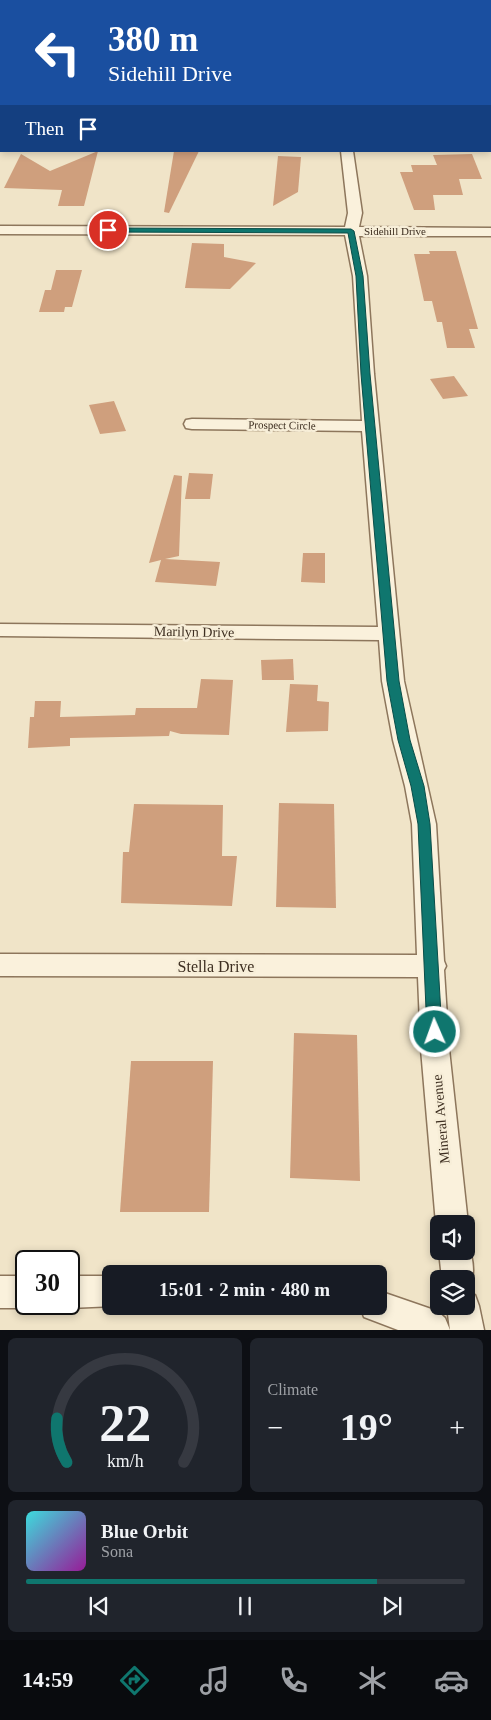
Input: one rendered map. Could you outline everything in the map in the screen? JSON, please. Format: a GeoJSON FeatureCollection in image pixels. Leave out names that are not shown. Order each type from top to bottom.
{"type":"FeatureCollection","features":[{"type":"Feature","properties":{"kind":"street","name":"Mineral Avenue"},"geometry":{"type":"LineString","coordinates":[[347,152],[355,213],[351,231],[360,276],[393,681],[404,740],[418,786],[424,824],[436,1049],[451,1215]]}},
{"type":"Feature","properties":{"kind":"street","name":"Sidehill Drive"},"geometry":{"type":"LineString","coordinates":[[0,230],[491,232]]}},
{"type":"Feature","properties":{"kind":"street","name":"Prospect Circle"},"geometry":{"type":"LineString","coordinates":[[192,424],[371,426]]}},
{"type":"Feature","properties":{"kind":"street","name":"Marilyn Drive"},"geometry":{"type":"LineString","coordinates":[[0,630],[389,634]]}},
{"type":"Feature","properties":{"kind":"street","name":"Stella Drive"},"geometry":{"type":"LineString","coordinates":[[0,965],[433,966]]}},
{"type":"Feature","properties":{"kind":"street"},"geometry":{"type":"LineString","coordinates":[[0,1292],[15,1292]]}},
{"type":"Feature","properties":{"kind":"street"},"geometry":{"type":"LineString","coordinates":[[80,1292],[102,1292]]}},
{"type":"Feature","properties":{"kind":"street"},"geometry":{"type":"LineString","coordinates":[[387,1310],[425,1323],[433,1330]]}},
{"type":"Feature","properties":{"kind":"street"},"geometry":{"type":"LineString","coordinates":[[464,1315],[467,1330]]}},
{"type":"Feature","properties":{"kind":"building"},"geometry":{"type":"Polygon","coordinates":[[[98,152],[84,206],[58,206],[62,190],[4,188],[21,154],[50,171],[98,152]]]}},
{"type":"Feature","properties":{"kind":"building"},"geometry":{"type":"Polygon","coordinates":[[[174,152],[199,152],[169,213],[164,212],[174,152]]]}},
{"type":"Feature","properties":{"kind":"building"},"geometry":{"type":"Polygon","coordinates":[[[472,154],[482,179],[459,179],[463,195],[433,195],[435,210],[414,210],[400,172],[413,172],[411,165],[437,165],[433,155],[472,154]]]}},
{"type":"Feature","properties":{"kind":"building"},"geometry":{"type":"Polygon","coordinates":[[[278,156],[301,157],[298,192],[273,206],[278,156]]]}},
{"type":"Feature","properties":{"kind":"building"},"geometry":{"type":"Polygon","coordinates":[[[192,243],[224,244],[224,257],[256,263],[230,289],[185,288],[192,243]]]}},
{"type":"Feature","properties":{"kind":"building"},"geometry":{"type":"Polygon","coordinates":[[[429,251],[456,251],[478,329],[469,329],[475,348],[447,348],[442,322],[437,322],[432,301],[424,301],[414,254],[430,254],[429,251]]]}},
{"type":"Feature","properties":{"kind":"building"},"geometry":{"type":"Polygon","coordinates":[[[56,270],[82,270],[72,307],[65,307],[64,312],[39,312],[45,290],[51,290],[56,270]]]}},
{"type":"Feature","properties":{"kind":"building"},"geometry":{"type":"Polygon","coordinates":[[[454,376],[468,396],[443,399],[430,379],[454,376]]]}},
{"type":"Feature","properties":{"kind":"building"},"geometry":{"type":"Polygon","coordinates":[[[114,401],[126,431],[100,434],[89,405],[114,401]]]}},
{"type":"Feature","properties":{"kind":"building"},"geometry":{"type":"Polygon","coordinates":[[[189,473],[213,474],[210,499],[185,499],[189,473]]]}},
{"type":"Feature","properties":{"kind":"building"},"geometry":{"type":"Polygon","coordinates":[[[174,475],[182,476],[179,556],[165,559],[220,562],[216,586],[155,582],[161,560],[149,563],[174,475]]]}},
{"type":"Feature","properties":{"kind":"building"},"geometry":{"type":"Polygon","coordinates":[[[303,553],[325,553],[325,583],[301,582],[303,553]]]}},
{"type":"Feature","properties":{"kind":"building"},"geometry":{"type":"Polygon","coordinates":[[[293,659],[294,680],[262,680],[261,660],[293,659]]]}},
{"type":"Feature","properties":{"kind":"building"},"geometry":{"type":"Polygon","coordinates":[[[201,679],[233,680],[229,735],[181,734],[170,731],[169,736],[70,738],[70,746],[28,748],[30,717],[34,717],[35,701],[61,701],[60,717],[135,715],[136,708],[197,708],[201,679]]]}},
{"type":"Feature","properties":{"kind":"building"},"geometry":{"type":"Polygon","coordinates":[[[290,684],[318,685],[317,701],[329,702],[328,731],[286,732],[290,684]]]}},
{"type":"Feature","properties":{"kind":"building"},"geometry":{"type":"Polygon","coordinates":[[[279,803],[334,804],[336,908],[276,907],[279,803]]]}},
{"type":"Feature","properties":{"kind":"building"},"geometry":{"type":"Polygon","coordinates":[[[134,804],[223,805],[222,856],[237,856],[232,906],[121,903],[123,852],[129,852],[134,804]]]}},
{"type":"Feature","properties":{"kind":"building"},"geometry":{"type":"Polygon","coordinates":[[[294,1033],[357,1035],[360,1181],[290,1178],[294,1033]]]}},
{"type":"Feature","properties":{"kind":"building"},"geometry":{"type":"Polygon","coordinates":[[[131,1061],[213,1061],[209,1212],[120,1212],[131,1061]]]}},
{"type":"Feature","properties":{"kind":"route"},"geometry":{"type":"LineString","coordinates":[[108,230],[351,231],[360,276],[366,374],[381,527],[393,681],[404,740],[418,786],[424,824],[435,1032]]}}]}
